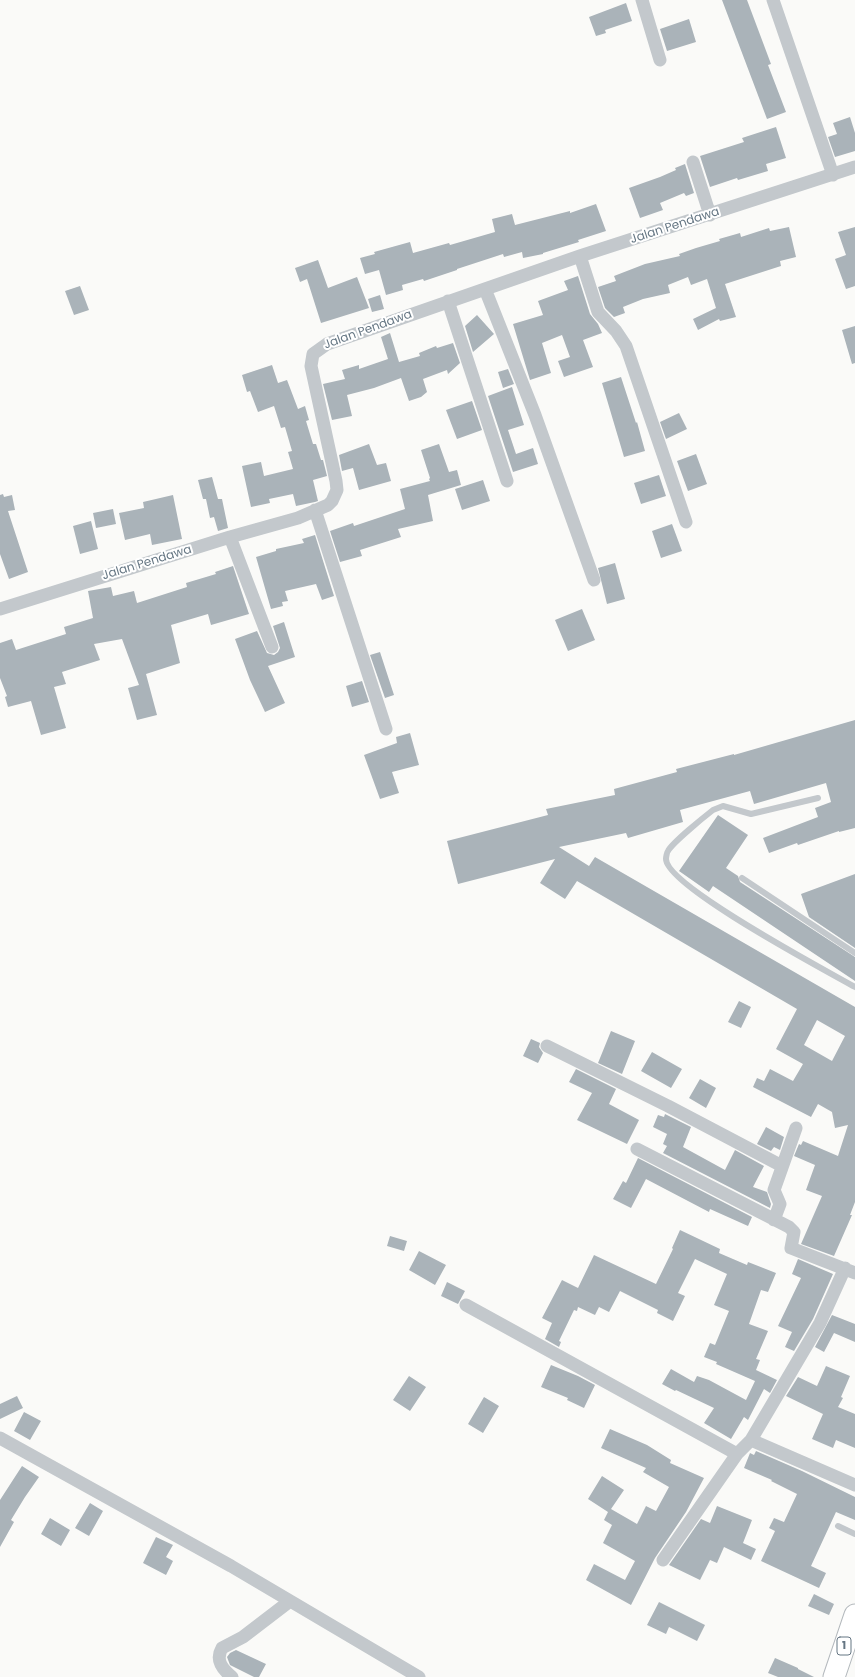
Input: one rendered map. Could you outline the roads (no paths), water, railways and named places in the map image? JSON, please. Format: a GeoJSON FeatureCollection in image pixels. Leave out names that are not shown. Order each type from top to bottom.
{"type":"FeatureCollection","features":[{"type":"Feature","properties":{"kind":"highway","name":"1"},"geometry":{"type":"LineString","coordinates":[[834,1677],[855,1615]]}},
{"type":"Feature","properties":{"kind":"street"},"geometry":{"type":"LineString","coordinates":[[642,0],[660,60]]}},
{"type":"Feature","properties":{"kind":"street"},"geometry":{"type":"LineString","coordinates":[[773,0],[833,174]]}},
{"type":"Feature","properties":{"kind":"street"},"geometry":{"type":"LineString","coordinates":[[693,162],[710,215]]}},
{"type":"Feature","properties":{"kind":"street","name":"Jalan Pendawa"},"geometry":{"type":"LineString","coordinates":[[0,609],[230,537],[298,518],[332,502],[336,490],[335,468],[312,373],[311,359],[313,354],[327,344],[580,256],[855,167]]}},
{"type":"Feature","properties":{"kind":"street"},"geometry":{"type":"LineString","coordinates":[[580,256],[598,312],[616,331],[626,346],[686,522]]}},
{"type":"Feature","properties":{"kind":"street"},"geometry":{"type":"LineString","coordinates":[[485,289],[535,415],[594,580]]}},
{"type":"Feature","properties":{"kind":"street"},"geometry":{"type":"LineString","coordinates":[[448,301],[507,481]]}},
{"type":"Feature","properties":{"kind":"street"},"geometry":{"type":"LineString","coordinates":[[315,510],[386,729]]}},
{"type":"Feature","properties":{"kind":"street"},"geometry":{"type":"LineString","coordinates":[[230,537],[272,647]]}},
{"type":"Feature","properties":{"kind":"street"},"geometry":{"type":"LineString","coordinates":[[547,1046],[668,1106],[782,1166]]}},
{"type":"Feature","properties":{"kind":"street"},"geometry":{"type":"LineString","coordinates":[[774,1220],[780,1204],[774,1190],[796,1128]]}},
{"type":"Feature","properties":{"kind":"street"},"geometry":{"type":"LineString","coordinates":[[637,1149],[793,1230],[794,1235],[790,1248],[850,1271],[751,1440],[737,1454],[663,1560]]}},
{"type":"Feature","properties":{"kind":"street"},"geometry":{"type":"LineString","coordinates":[[466,1304],[737,1454]]}},
{"type":"Feature","properties":{"kind":"street"},"geometry":{"type":"LineString","coordinates":[[0,1438],[231,1566],[419,1677]]}},
{"type":"Feature","properties":{"kind":"street"},"geometry":{"type":"LineString","coordinates":[[751,1440],[855,1485]]}},
{"type":"Feature","properties":{"kind":"street"},"geometry":{"type":"LineString","coordinates":[[232,1677],[222,1668],[219,1661],[222,1648],[243,1637],[290,1601]]}},
{"type":"Feature","properties":{"kind":"lane"},"geometry":{"type":"LineString","coordinates":[[818,798],[751,814],[728,807],[718,807],[668,850],[666,860],[669,869],[692,890],[785,948],[855,987]]}},
{"type":"Feature","properties":{"kind":"lane"},"geometry":{"type":"LineString","coordinates":[[742,878],[855,953]]}},
{"type":"Feature","properties":{"kind":"lane"},"geometry":{"type":"LineString","coordinates":[[838,1526],[855,1534]]}}]}
